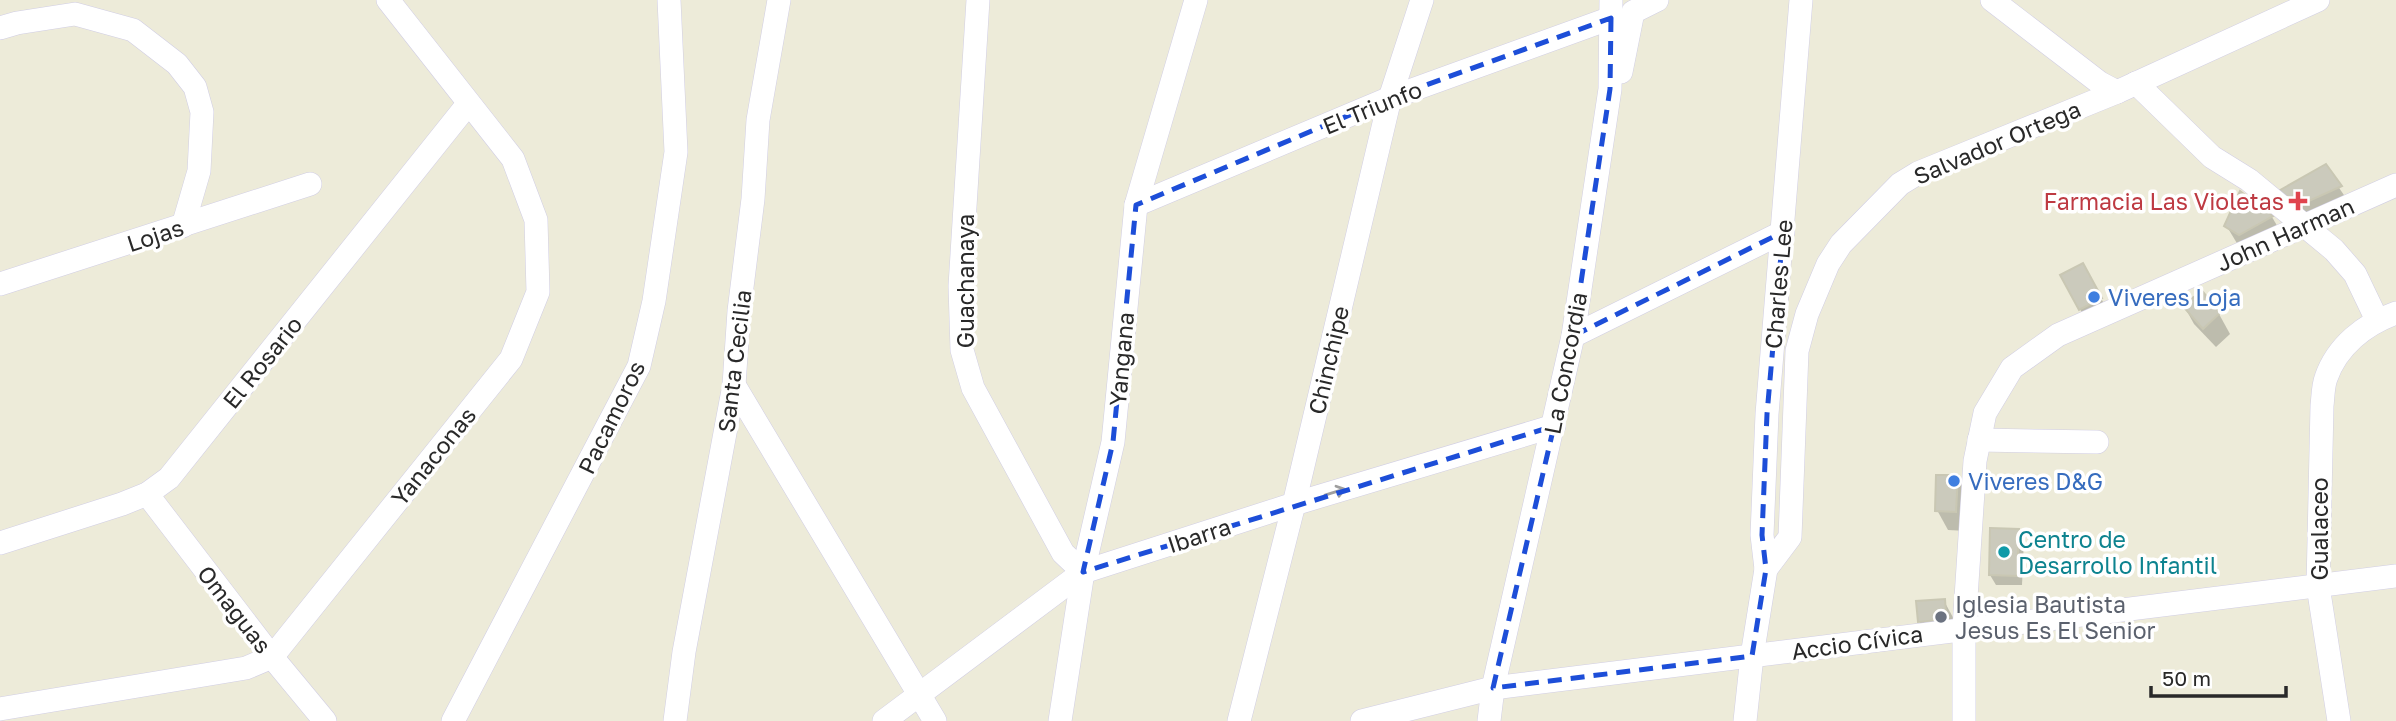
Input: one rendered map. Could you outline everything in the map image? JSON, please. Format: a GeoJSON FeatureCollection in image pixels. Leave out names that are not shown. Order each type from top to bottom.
{"type":"FeatureCollection","features":[{"type":"Feature","properties":{"kind":"street","name":"Yanaconas"},"geometry":{"type":"LineString","coordinates":[[272,657],[511,359],[538,292],[536,220],[513,159],[388,0]]}},
{"type":"Feature","properties":{"kind":"street","name":"Pacamoros"},"geometry":{"type":"LineString","coordinates":[[453,721],[639,366],[654,301],[676,152],[669,0]]}},
{"type":"Feature","properties":{"kind":"street","name":"Santa Cecilia"},"geometry":{"type":"LineString","coordinates":[[675,721],[684,652],[734,385],[739,311],[753,199],[758,120],[779,0]]}},
{"type":"Feature","properties":{"kind":"street","name":"Guachanaya"},"geometry":{"type":"LineString","coordinates":[[978,0],[960,286],[962,350],[973,388],[986,412],[1063,553],[1083,572]]}},
{"type":"Feature","properties":{"kind":"street","name":"Yangana"},"geometry":{"type":"LineString","coordinates":[[1060,721],[1083,572],[1113,442],[1136,205],[1196,0]]}},
{"type":"Feature","properties":{"kind":"street","name":"Chinchipe"},"geometry":{"type":"LineString","coordinates":[[1239,721],[1391,98],[1422,0]]}},
{"type":"Feature","properties":{"kind":"street"},"geometry":{"type":"LineString","coordinates":[[1610,89],[1619,79],[1633,12],[1657,0]]}},
{"type":"Feature","properties":{"kind":"street","name":"Charles Lee"},"geometry":{"type":"LineString","coordinates":[[1766,569],[1762,535],[1766,428],[1801,0]]}},
{"type":"Feature","properties":{"kind":"street"},"geometry":{"type":"LineString","coordinates":[[1992,0],[2090,75],[2126,88],[2212,158],[2249,180],[2306,225],[2334,250],[2355,274],[2386,317]]}},
{"type":"Feature","properties":{"kind":"street","name":"Salvador Ortega"},"geometry":{"type":"LineString","coordinates":[[1745,721],[1766,569],[1790,537],[1797,351],[1817,285],[1841,244],[1900,184],[1918,173],[2126,88],[2318,0]]}},
{"type":"Feature","properties":{"kind":"street","name":"El Triunfo"},"geometry":{"type":"LineString","coordinates":[[1136,205],[1611,9]]}},
{"type":"Feature","properties":{"kind":"street","name":"La Concordia"},"geometry":{"type":"LineString","coordinates":[[1489,721],[1493,688],[1573,336],[1610,89],[1611,9]]}},
{"type":"Feature","properties":{"kind":"street"},"geometry":{"type":"LineString","coordinates":[[0,28],[75,14],[133,30],[177,64],[194,87],[202,111],[199,171],[183,226]]}},
{"type":"Feature","properties":{"kind":"street","name":"El Rosario"},"geometry":{"type":"LineString","coordinates":[[0,543],[122,504],[147,494],[169,478],[468,104]]}},
{"type":"Feature","properties":{"kind":"street","name":"Lojas"},"geometry":{"type":"LineString","coordinates":[[0,284],[310,184]]}},
{"type":"Feature","properties":{"kind":"street","name":"John Harman"},"geometry":{"type":"LineString","coordinates":[[1965,721],[1964,628],[1975,461],[1985,413],[2012,368],[2058,335],[2396,185]]}},
{"type":"Feature","properties":{"kind":"street"},"geometry":{"type":"LineString","coordinates":[[1573,336],[1783,232]]}},
{"type":"Feature","properties":{"kind":"street","name":"Gualaceo"},"geometry":{"type":"LineString","coordinates":[[2339,721],[2318,586],[2321,413],[2326,379],[2347,342],[2386,317]]}},
{"type":"Feature","properties":{"kind":"street"},"geometry":{"type":"LineString","coordinates":[[734,385],[935,721]]}},
{"type":"Feature","properties":{"kind":"street","name":"Ibarra"},"geometry":{"type":"LineString","coordinates":[[884,721],[1083,572],[1294,504],[1554,426]]}},
{"type":"Feature","properties":{"kind":"street"},"geometry":{"type":"LineString","coordinates":[[1979,440],[2097,442]]}},
{"type":"Feature","properties":{"kind":"street","name":"Omaguas"},"geometry":{"type":"LineString","coordinates":[[147,494],[272,657],[325,721]]}},
{"type":"Feature","properties":{"kind":"street","name":"Accio Cívica"},"geometry":{"type":"LineString","coordinates":[[1362,721],[1493,688],[2396,576]]}},
{"type":"Feature","properties":{"kind":"street"},"geometry":{"type":"LineString","coordinates":[[0,709],[246,668],[272,657]]}},
{"type":"Feature","properties":{"kind":"highlighted area"},"geometry":{"type":"Polygon","coordinates":[[[1611,18],[1610,89],[1573,336],[1783,232],[1767,414],[1762,535],[1766,569],[1752,656],[1493,688],[1554,426],[1083,572],[1113,442],[1136,205],[1390,98],[1611,18]]]}},
{"type":"Feature","properties":{"kind":"building"},"geometry":{"type":"Polygon","coordinates":[[[2326,164],[2342,186],[2298,206],[2275,193],[2326,164]]]}},
{"type":"Feature","properties":{"kind":"building"},"geometry":{"type":"Polygon","coordinates":[[[2240,191],[2273,216],[2239,235],[2224,226],[2240,191]]]}},
{"type":"Feature","properties":{"kind":"building"},"geometry":{"type":"Polygon","coordinates":[[[2083,263],[2102,298],[2079,310],[2060,275],[2083,263]]]}},
{"type":"Feature","properties":{"kind":"building"},"geometry":{"type":"Polygon","coordinates":[[[2203,292],[2220,313],[2203,329],[2181,304],[2203,292]]]}},
{"type":"Feature","properties":{"kind":"building"},"geometry":{"type":"Polygon","coordinates":[[[1936,475],[1958,475],[1956,512],[1935,511],[1936,475]]]}},
{"type":"Feature","properties":{"kind":"building","name":"Centro de Desarrollo Infantil"},"geometry":{"type":"Polygon","coordinates":[[[1990,528],[2019,529],[2017,576],[1989,575],[1990,528]]]}},
{"type":"Feature","properties":{"kind":"building"},"geometry":{"type":"Polygon","coordinates":[[[1945,599],[1946,614],[1939,620],[1918,622],[1916,601],[1945,599]]]}},
{"type":"Feature","properties":{"kind":"place","name":"Farmacia Las Violetas"},"geometry":{"type":"Point","coordinates":[2298,201]}},
{"type":"Feature","properties":{"kind":"place","name":"Viveres Loja"},"geometry":{"type":"Point","coordinates":[2094,297]}},
{"type":"Feature","properties":{"kind":"place","name":"Viveres D&G"},"geometry":{"type":"Point","coordinates":[1954,481]}},
{"type":"Feature","properties":{"kind":"place","name":"Centro de Desarrollo Infantil"},"geometry":{"type":"Point","coordinates":[2004,552]}},
{"type":"Feature","properties":{"kind":"place","name":"Iglesia Bautista Jesus Es El Senior"},"geometry":{"type":"Point","coordinates":[1941,617]}}]}
